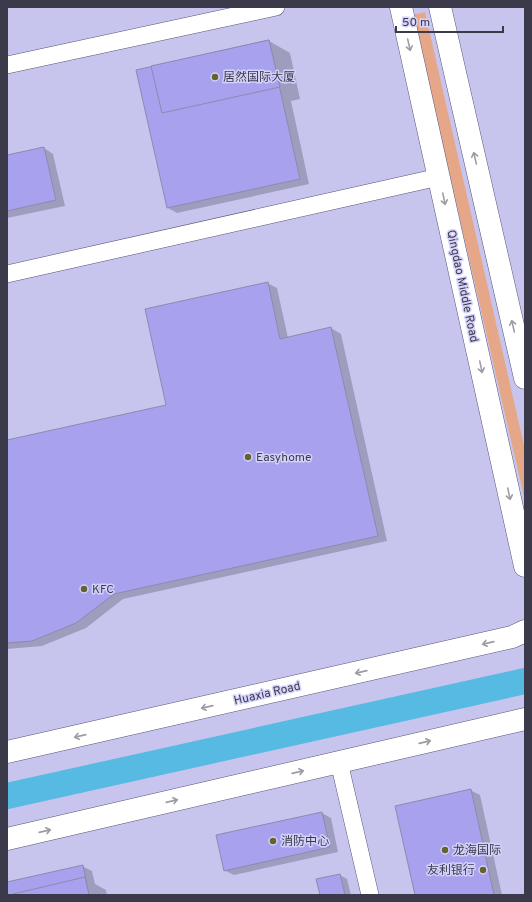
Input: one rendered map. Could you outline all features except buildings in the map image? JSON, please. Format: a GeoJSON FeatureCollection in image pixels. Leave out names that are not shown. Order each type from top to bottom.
{"type":"FeatureCollection","features":[{"type":"Feature","properties":{"kind":"main road","name":"Qingdao Middle Road"},"geometry":{"type":"LineString","coordinates":[[401,7],[525,566]]}},
{"type":"Feature","properties":{"kind":"main road"},"geometry":{"type":"LineString","coordinates":[[440,7],[524,368]]}},
{"type":"Feature","properties":{"kind":"main road","name":"Huaxia Road"},"geometry":{"type":"LineString","coordinates":[[7,752],[512,637],[525,631]]}},
{"type":"Feature","properties":{"kind":"main road"},"geometry":{"type":"LineString","coordinates":[[7,839],[525,719]]}},
{"type":"Feature","properties":{"kind":"street"},"geometry":{"type":"LineString","coordinates":[[7,65],[276,7]]}},
{"type":"Feature","properties":{"kind":"street"},"geometry":{"type":"LineString","coordinates":[[7,274],[439,177]]}},
{"type":"Feature","properties":{"kind":"street"},"geometry":{"type":"LineString","coordinates":[[339,762],[370,895]]}},
{"type":"Feature","properties":{"kind":"shaded area"},"geometry":{"type":"Polygon","coordinates":[[[425,12],[525,450],[525,501],[413,15],[425,12]]]}},
{"type":"Feature","properties":{"kind":"waterway"},"geometry":{"type":"LineString","coordinates":[[7,796],[525,681]]}},
{"type":"Feature","properties":{"kind":"place","name":"居然国际大厦"},"geometry":{"type":"Point","coordinates":[215,77]}},
{"type":"Feature","properties":{"kind":"place","name":"Easyhome"},"geometry":{"type":"Point","coordinates":[248,457]}},
{"type":"Feature","properties":{"kind":"place","name":"KFC"},"geometry":{"type":"Point","coordinates":[84,589]}},
{"type":"Feature","properties":{"kind":"place","name":"消防中心"},"geometry":{"type":"Point","coordinates":[273,841]}},
{"type":"Feature","properties":{"kind":"place","name":"龙海国际"},"geometry":{"type":"Point","coordinates":[445,850]}},
{"type":"Feature","properties":{"kind":"place","name":"友利银行"},"geometry":{"type":"Point","coordinates":[483,870]}}]}
